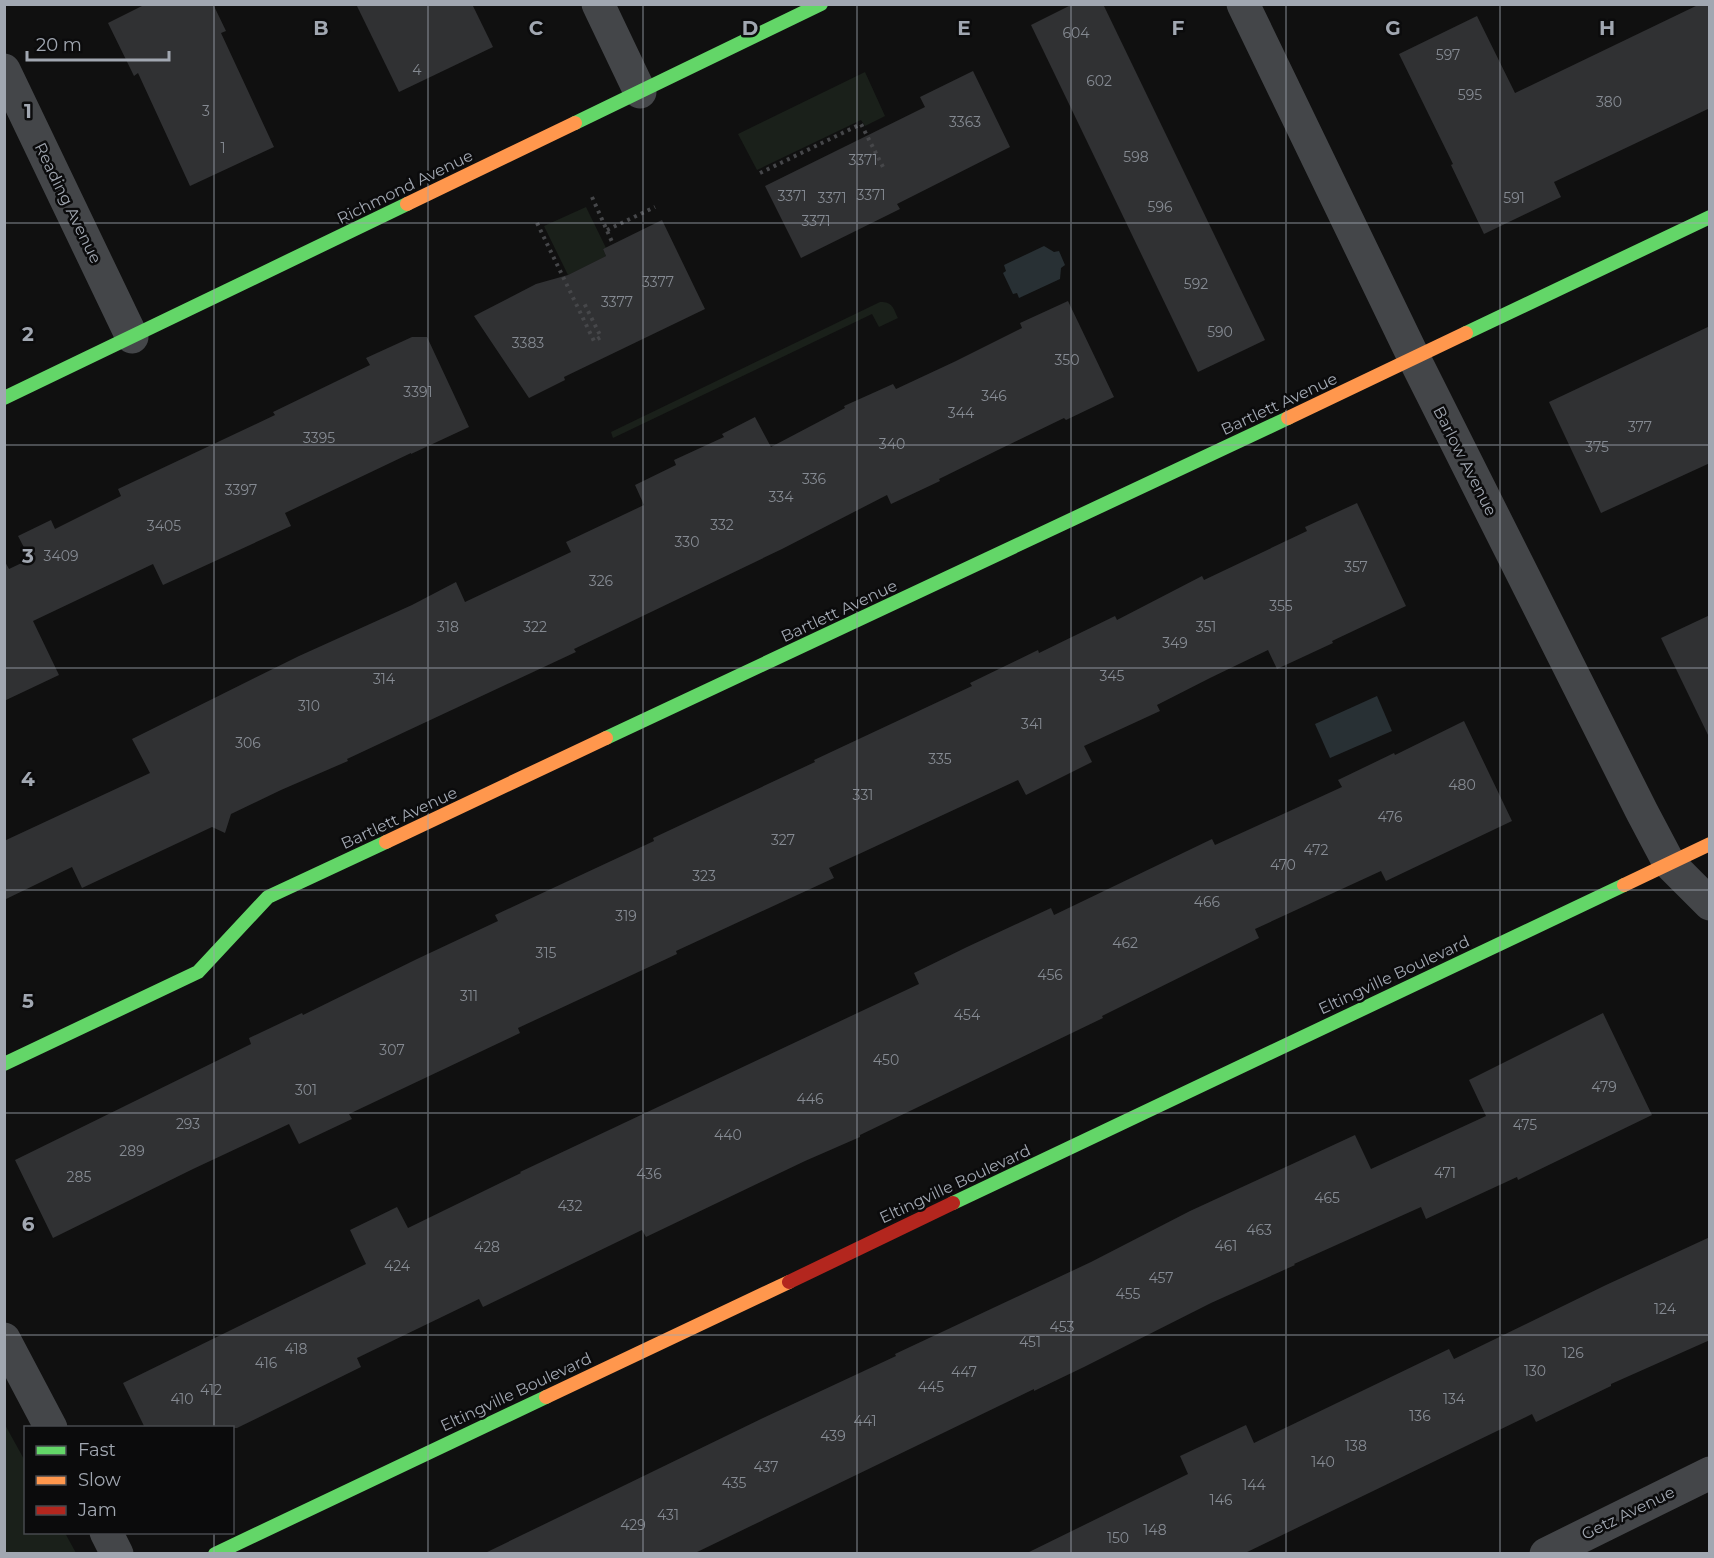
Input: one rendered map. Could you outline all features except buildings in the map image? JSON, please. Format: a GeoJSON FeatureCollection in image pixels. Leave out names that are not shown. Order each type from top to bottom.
{"type":"FeatureCollection","features":[{"type":"Feature","properties":{"kind":"street"},"geometry":{"type":"LineString","coordinates":[[598,4],[640,92]]}},
{"type":"Feature","properties":{"kind":"street","name":"Richmond Avenue"},"geometry":{"type":"LineString","coordinates":[[4,399],[821,4]]}},
{"type":"Feature","properties":{"kind":"street","name":"Barlow Avenue"},"geometry":{"type":"LineString","coordinates":[[1243,4],[1414,358],[1669,863],[1710,904]]}},
{"type":"Feature","properties":{"kind":"street","name":"Reading Avenue"},"geometry":{"type":"LineString","coordinates":[[4,70],[132,337]]}},
{"type":"Feature","properties":{"kind":"street","name":"Bartlett Avenue"},"geometry":{"type":"LineString","coordinates":[[4,1064],[198,972],[268,897],[1710,217]]}},
{"type":"Feature","properties":{"kind":"street","name":"Eltingville Boulevard"},"geometry":{"type":"LineString","coordinates":[[215,1554],[1710,844]]}},
{"type":"Feature","properties":{"kind":"street"},"geometry":{"type":"LineString","coordinates":[[4,1339],[50,1426]]}},
{"type":"Feature","properties":{"kind":"street","name":"Getz Avenue"},"geometry":{"type":"LineString","coordinates":[[1546,1554],[1710,1473]]}},
{"type":"Feature","properties":{"kind":"street"},"geometry":{"type":"LineString","coordinates":[[107,1534],[117,1554]]}},
{"type":"Feature","properties":{"kind":"path"},"geometry":{"type":"LineString","coordinates":[[760,173],[796,158],[861,124],[883,167],[880,168]]}},
{"type":"Feature","properties":{"kind":"path"},"geometry":{"type":"LineString","coordinates":[[592,196],[613,244]]}},
{"type":"Feature","properties":{"kind":"path"},"geometry":{"type":"LineString","coordinates":[[607,230],[655,207]]}},
{"type":"Feature","properties":{"kind":"path"},"geometry":{"type":"LineString","coordinates":[[537,223],[594,341],[601,337],[584,303]]}},
{"type":"Feature","properties":{"kind":"shaded area"},"geometry":{"type":"Polygon","coordinates":[[[865,72],[885,116],[865,126],[861,120],[757,170],[738,134],[865,72]]]}},
{"type":"Feature","properties":{"kind":"shaded area"},"geometry":{"type":"Polygon","coordinates":[[[586,207],[606,248],[603,249],[606,256],[568,275],[544,226],[586,207]]]}},
{"type":"Feature","properties":{"kind":"shaded area"},"geometry":{"type":"Polygon","coordinates":[[[1044,246],[1054,252],[1059,251],[1065,265],[1061,268],[1060,279],[1019,298],[1017,293],[1013,294],[1003,273],[1006,271],[1004,265],[1044,246]]]}},
{"type":"Feature","properties":{"kind":"shaded area"},"geometry":{"type":"Polygon","coordinates":[[[880,302],[890,304],[898,318],[879,327],[872,314],[613,438],[611,432],[880,302]]]}},
{"type":"Feature","properties":{"kind":"shaded area"},"geometry":{"type":"Polygon","coordinates":[[[1377,696],[1392,731],[1330,758],[1315,724],[1377,696]]]}},
{"type":"Feature","properties":{"kind":"shaded area"},"geometry":{"type":"Polygon","coordinates":[[[4,1423],[24,1459],[24,1534],[66,1534],[76,1553],[5,1553],[4,1423]]]}},
{"type":"Feature","properties":{"kind":"traffic: fast"},"geometry":{"type":"LineString","coordinates":[[575,123],[821,4]]}},
{"type":"Feature","properties":{"kind":"traffic: fast"},"geometry":{"type":"LineString","coordinates":[[4,398],[407,204]]}},
{"type":"Feature","properties":{"kind":"traffic: fast"},"geometry":{"type":"LineString","coordinates":[[1466,333],[1710,217]]}},
{"type":"Feature","properties":{"kind":"traffic: fast"},"geometry":{"type":"LineString","coordinates":[[606,738],[1288,418]]}},
{"type":"Feature","properties":{"kind":"traffic: fast"},"geometry":{"type":"LineString","coordinates":[[4,1064],[198,972],[268,897],[386,842]]}},
{"type":"Feature","properties":{"kind":"traffic: fast"},"geometry":{"type":"LineString","coordinates":[[953,1203],[1624,885]]}},
{"type":"Feature","properties":{"kind":"traffic: fast"},"geometry":{"type":"LineString","coordinates":[[215,1554],[546,1397]]}},
{"type":"Feature","properties":{"kind":"traffic: slow"},"geometry":{"type":"LineString","coordinates":[[407,204],[575,123]]}},
{"type":"Feature","properties":{"kind":"traffic: slow"},"geometry":{"type":"LineString","coordinates":[[1288,418],[1466,333]]}},
{"type":"Feature","properties":{"kind":"traffic: slow"},"geometry":{"type":"LineString","coordinates":[[386,842],[606,738]]}},
{"type":"Feature","properties":{"kind":"traffic: slow"},"geometry":{"type":"LineString","coordinates":[[1624,885],[1710,844]]}},
{"type":"Feature","properties":{"kind":"traffic: slow"},"geometry":{"type":"LineString","coordinates":[[546,1397],[789,1282]]}},
{"type":"Feature","properties":{"kind":"traffic: jam"},"geometry":{"type":"LineString","coordinates":[[789,1282],[953,1203]]}}]}
